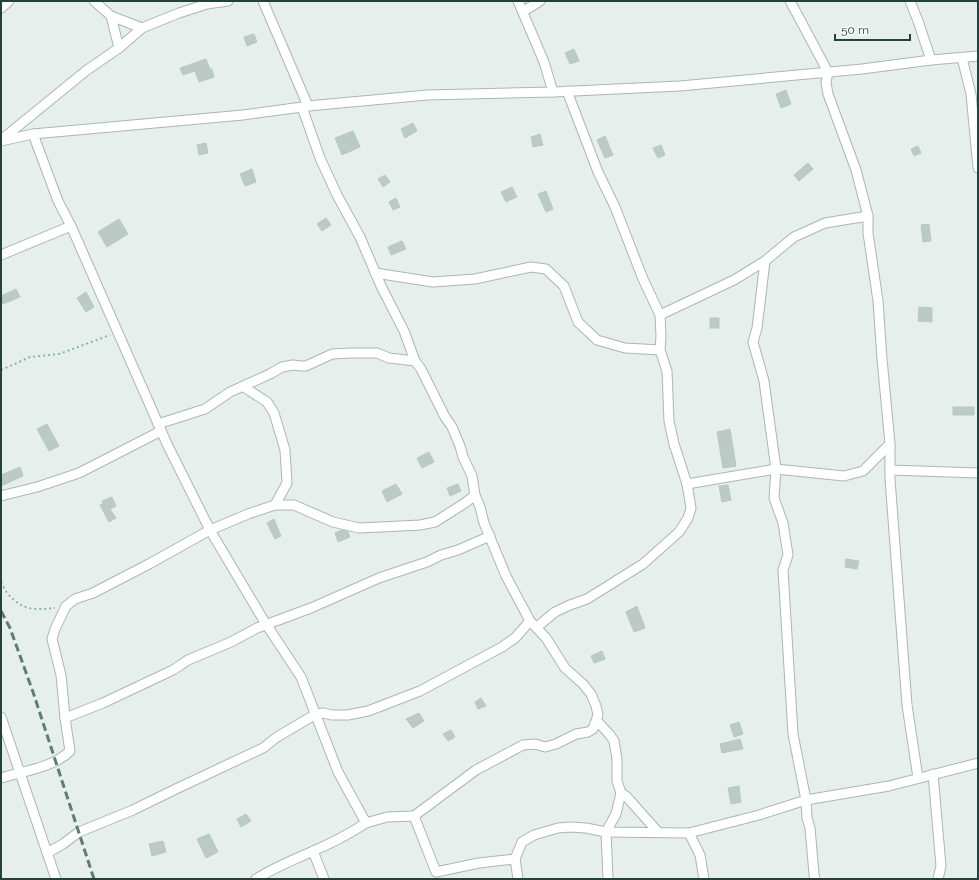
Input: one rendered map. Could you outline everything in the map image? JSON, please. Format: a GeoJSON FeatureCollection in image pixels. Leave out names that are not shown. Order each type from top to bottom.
{"type":"FeatureCollection","features":[{"type":"Feature","properties":{"kind":"street"},"geometry":{"type":"LineString","coordinates":[[1,8],[9,1]]}},
{"type":"Feature","properties":{"kind":"street"},"geometry":{"type":"LineString","coordinates":[[94,1],[111,16],[142,28]]}},
{"type":"Feature","properties":{"kind":"street"},"geometry":{"type":"LineString","coordinates":[[1,140],[87,70],[119,48],[142,28],[179,13],[207,4],[228,1]]}},
{"type":"Feature","properties":{"kind":"street"},"geometry":{"type":"LineString","coordinates":[[256,879],[296,858],[312,852],[366,823],[387,817],[414,816],[476,770],[523,745],[535,744],[545,747],[556,744],[576,734],[588,732],[593,729],[598,715],[591,694],[566,668],[546,638],[530,621],[506,576],[484,523],[475,495],[470,472],[452,427],[445,417],[421,369],[415,361],[404,331],[392,311],[360,237],[343,208],[320,158],[305,106],[263,1]]}},
{"type":"Feature","properties":{"kind":"street"},"geometry":{"type":"LineString","coordinates":[[518,1],[524,11],[544,62],[553,92]]}},
{"type":"Feature","properties":{"kind":"street"},"geometry":{"type":"LineString","coordinates":[[524,11],[540,1]]}},
{"type":"Feature","properties":{"kind":"street"},"geometry":{"type":"LineString","coordinates":[[790,1],[828,72],[826,83],[828,94],[856,170],[868,216],[868,233],[878,301],[890,444],[890,470],[908,705],[918,778]]}},
{"type":"Feature","properties":{"kind":"street"},"geometry":{"type":"LineString","coordinates":[[910,1],[931,60]]}},
{"type":"Feature","properties":{"kind":"street"},"geometry":{"type":"LineString","coordinates":[[111,16],[119,48]]}},
{"type":"Feature","properties":{"kind":"street"},"geometry":{"type":"LineString","coordinates":[[1,140],[33,134],[236,116],[305,106],[427,95],[553,92],[680,86],[862,69],[931,60],[978,56]]}},
{"type":"Feature","properties":{"kind":"street"},"geometry":{"type":"LineString","coordinates":[[962,58],[971,94],[978,168]]}},
{"type":"Feature","properties":{"kind":"street"},"geometry":{"type":"LineString","coordinates":[[537,627],[554,612],[587,599],[643,564],[679,532],[688,518],[691,508],[687,484],[674,444],[669,421],[667,371],[660,350],[660,315],[643,279],[615,207],[598,172],[567,91]]}},
{"type":"Feature","properties":{"kind":"street"},"geometry":{"type":"LineString","coordinates":[[33,134],[58,201],[71,226],[160,428],[210,530],[266,625],[301,677],[338,772],[366,823]]}},
{"type":"Feature","properties":{"kind":"street"},"geometry":{"type":"LineString","coordinates":[[660,315],[734,280],[765,261],[794,237],[825,223],[868,216]]}},
{"type":"Feature","properties":{"kind":"street"},"geometry":{"type":"LineString","coordinates":[[1,255],[71,226]]}},
{"type":"Feature","properties":{"kind":"street"},"geometry":{"type":"LineString","coordinates":[[765,261],[757,328],[753,342],[764,381],[776,469],[774,498],[783,523],[788,555],[784,570],[793,734],[806,800],[814,874],[816,879]]}},
{"type":"Feature","properties":{"kind":"street"},"geometry":{"type":"LineString","coordinates":[[375,273],[433,282],[475,279],[531,267],[546,269],[564,286],[578,322],[597,340],[625,348],[660,350]]}},
{"type":"Feature","properties":{"kind":"street"},"geometry":{"type":"LineString","coordinates":[[1,496],[37,487],[79,473],[160,428],[205,409],[230,392],[244,387],[282,367],[294,365],[306,366],[332,354],[377,353],[389,358],[415,361]]}},
{"type":"Feature","properties":{"kind":"street"},"geometry":{"type":"LineString","coordinates":[[244,387],[267,402],[274,414],[285,450],[287,483],[275,505]]}},
{"type":"Feature","properties":{"kind":"street"},"geometry":{"type":"LineString","coordinates":[[687,484],[776,469],[844,476],[863,471],[890,444]]}},
{"type":"Feature","properties":{"kind":"street"},"geometry":{"type":"LineString","coordinates":[[890,470],[978,474]]}},
{"type":"Feature","properties":{"kind":"street"},"geometry":{"type":"LineString","coordinates":[[1,778],[32,770],[56,760],[70,751],[61,674],[52,640],[55,629],[66,606],[75,599],[93,593],[142,568],[210,530],[248,514],[275,505],[294,505],[333,522],[359,528],[382,527],[420,525],[435,522],[475,495]]}},
{"type":"Feature","properties":{"kind":"street"},"geometry":{"type":"LineString","coordinates":[[65,718],[103,703],[173,670],[188,660],[231,642],[257,628],[311,608],[380,578],[427,562],[490,536]]}},
{"type":"Feature","properties":{"kind":"street"},"geometry":{"type":"LineString","coordinates":[[46,852],[63,844],[79,832],[133,810],[263,748],[277,737],[316,714],[323,713],[332,715],[348,715],[368,711],[420,691],[502,647],[515,638],[530,621]]}},
{"type":"Feature","properties":{"kind":"street"},"geometry":{"type":"LineString","coordinates":[[1,717],[56,879]]}},
{"type":"Feature","properties":{"kind":"street"},"geometry":{"type":"LineString","coordinates":[[597,721],[614,741],[617,759],[617,781],[620,793],[616,814],[606,832],[608,879]]}},
{"type":"Feature","properties":{"kind":"street"},"geometry":{"type":"LineString","coordinates":[[518,879],[515,859],[522,842],[534,835],[558,828],[586,828],[606,832],[689,833],[759,815],[806,800],[889,786],[978,763]]}},
{"type":"Feature","properties":{"kind":"street"},"geometry":{"type":"LineString","coordinates":[[933,774],[941,866],[938,879]]}},
{"type":"Feature","properties":{"kind":"street"},"geometry":{"type":"LineString","coordinates":[[620,793],[626,796],[658,832]]}},
{"type":"Feature","properties":{"kind":"street"},"geometry":{"type":"LineString","coordinates":[[414,816],[436,876],[479,863],[515,859]]}},
{"type":"Feature","properties":{"kind":"street"},"geometry":{"type":"LineString","coordinates":[[689,833],[700,855],[704,879]]}},
{"type":"Feature","properties":{"kind":"street"},"geometry":{"type":"LineString","coordinates":[[312,852],[324,879]]}},
{"type":"Feature","properties":{"kind":"path"},"geometry":{"type":"LineString","coordinates":[[1,370],[30,357],[59,354],[118,332]]}},
{"type":"Feature","properties":{"kind":"path"},"geometry":{"type":"LineString","coordinates":[[1,582],[6,593],[23,606],[36,610],[66,606]]}},
{"type":"Feature","properties":{"kind":"building"},"geometry":{"type":"Polygon","coordinates":[[[254,34],[257,42],[247,46],[244,37],[254,34]]]}},
{"type":"Feature","properties":{"kind":"building"},"geometry":{"type":"Polygon","coordinates":[[[574,49],[579,61],[570,64],[565,53],[574,49]]]}},
{"type":"Feature","properties":{"kind":"building"},"geometry":{"type":"Polygon","coordinates":[[[206,59],[210,69],[212,69],[214,77],[199,82],[195,71],[183,75],[180,68],[206,59]]]}},
{"type":"Feature","properties":{"kind":"building"},"geometry":{"type":"Polygon","coordinates":[[[786,90],[791,104],[781,108],[776,94],[786,90]]]}},
{"type":"Feature","properties":{"kind":"building"},"geometry":{"type":"Polygon","coordinates":[[[413,123],[417,131],[405,138],[401,129],[413,123]]]}},
{"type":"Feature","properties":{"kind":"building"},"geometry":{"type":"Polygon","coordinates":[[[353,131],[360,147],[342,155],[335,138],[353,131]]]}},
{"type":"Feature","properties":{"kind":"building"},"geometry":{"type":"Polygon","coordinates":[[[540,134],[543,145],[533,147],[531,137],[540,134]]]}},
{"type":"Feature","properties":{"kind":"building"},"geometry":{"type":"Polygon","coordinates":[[[605,136],[613,155],[605,158],[597,140],[605,136]]]}},
{"type":"Feature","properties":{"kind":"building"},"geometry":{"type":"Polygon","coordinates":[[[206,143],[208,153],[199,155],[197,145],[206,143]]]}},
{"type":"Feature","properties":{"kind":"building"},"geometry":{"type":"Polygon","coordinates":[[[661,145],[665,155],[658,158],[653,148],[661,145]]]}},
{"type":"Feature","properties":{"kind":"building"},"geometry":{"type":"Polygon","coordinates":[[[918,146],[921,153],[914,156],[911,149],[918,146]]]}},
{"type":"Feature","properties":{"kind":"building"},"geometry":{"type":"Polygon","coordinates":[[[808,163],[813,169],[799,181],[794,175],[808,163]]]}},
{"type":"Feature","properties":{"kind":"building"},"geometry":{"type":"Polygon","coordinates":[[[252,169],[256,182],[245,186],[240,174],[252,169]]]}},
{"type":"Feature","properties":{"kind":"building"},"geometry":{"type":"Polygon","coordinates":[[[385,175],[390,182],[383,187],[378,179],[385,175]]]}},
{"type":"Feature","properties":{"kind":"building"},"geometry":{"type":"Polygon","coordinates":[[[512,187],[517,197],[506,202],[501,192],[512,187]]]}},
{"type":"Feature","properties":{"kind":"building"},"geometry":{"type":"Polygon","coordinates":[[[546,191],[553,209],[546,212],[538,194],[546,191]]]}},
{"type":"Feature","properties":{"kind":"building"},"geometry":{"type":"Polygon","coordinates":[[[396,198],[400,207],[393,210],[389,202],[396,198]]]}},
{"type":"Feature","properties":{"kind":"building"},"geometry":{"type":"Polygon","coordinates":[[[326,218],[331,225],[322,231],[317,224],[326,218]]]}},
{"type":"Feature","properties":{"kind":"building"},"geometry":{"type":"Polygon","coordinates":[[[119,219],[128,234],[107,247],[98,232],[119,219]]]}},
{"type":"Feature","properties":{"kind":"building"},"geometry":{"type":"Polygon","coordinates":[[[929,224],[931,241],[923,242],[921,225],[929,224]]]}},
{"type":"Feature","properties":{"kind":"building"},"geometry":{"type":"Polygon","coordinates":[[[402,241],[406,249],[391,255],[388,247],[402,241]]]}},
{"type":"Feature","properties":{"kind":"building"},"geometry":{"type":"Polygon","coordinates":[[[16,289],[20,297],[3,304],[1,296],[16,289]]]}},
{"type":"Feature","properties":{"kind":"building"},"geometry":{"type":"Polygon","coordinates":[[[86,292],[94,307],[86,312],[77,298],[86,292]]]}},
{"type":"Feature","properties":{"kind":"building"},"geometry":{"type":"Polygon","coordinates":[[[919,307],[932,308],[932,322],[918,321],[919,307]]]}},
{"type":"Feature","properties":{"kind":"building"},"geometry":{"type":"Polygon","coordinates":[[[710,318],[719,318],[719,328],[710,328],[710,318]]]}},
{"type":"Feature","properties":{"kind":"building"},"geometry":{"type":"Polygon","coordinates":[[[953,407],[974,407],[974,415],[953,415],[953,407]]]}},
{"type":"Feature","properties":{"kind":"building"},"geometry":{"type":"Polygon","coordinates":[[[47,424],[59,446],[49,451],[37,429],[47,424]]]}},
{"type":"Feature","properties":{"kind":"building"},"geometry":{"type":"Polygon","coordinates":[[[730,429],[736,466],[723,468],[717,432],[730,429]]]}},
{"type":"Feature","properties":{"kind":"building"},"geometry":{"type":"Polygon","coordinates":[[[429,452],[434,462],[422,468],[417,458],[429,452]]]}},
{"type":"Feature","properties":{"kind":"building"},"geometry":{"type":"Polygon","coordinates":[[[20,467],[23,476],[1,486],[1,475],[20,467]]]}},
{"type":"Feature","properties":{"kind":"building"},"geometry":{"type":"Polygon","coordinates":[[[396,484],[402,494],[387,502],[382,491],[396,484]]]}},
{"type":"Feature","properties":{"kind":"building"},"geometry":{"type":"Polygon","coordinates":[[[458,484],[461,491],[450,496],[447,488],[458,484]]]}},
{"type":"Feature","properties":{"kind":"building"},"geometry":{"type":"Polygon","coordinates":[[[728,485],[731,500],[722,502],[719,486],[728,485]]]}},
{"type":"Feature","properties":{"kind":"building"},"geometry":{"type":"Polygon","coordinates":[[[112,497],[116,506],[110,509],[116,518],[109,522],[100,505],[103,504],[102,501],[112,497]]]}},
{"type":"Feature","properties":{"kind":"building"},"geometry":{"type":"Polygon","coordinates":[[[274,519],[281,536],[275,539],[267,523],[274,519]]]}},
{"type":"Feature","properties":{"kind":"building"},"geometry":{"type":"Polygon","coordinates":[[[342,530],[348,532],[350,537],[338,542],[335,533],[342,530]]]}},
{"type":"Feature","properties":{"kind":"building"},"geometry":{"type":"Polygon","coordinates":[[[846,559],[859,561],[857,569],[845,567],[846,559]]]}},
{"type":"Feature","properties":{"kind":"building"},"geometry":{"type":"Polygon","coordinates":[[[637,606],[645,628],[634,632],[626,612],[637,606]]]}},
{"type":"Feature","properties":{"kind":"building"},"geometry":{"type":"Polygon","coordinates":[[[602,651],[605,659],[594,663],[591,656],[602,651]]]}},
{"type":"Feature","properties":{"kind":"building"},"geometry":{"type":"Polygon","coordinates":[[[481,698],[486,706],[478,709],[475,702],[481,698]]]}},
{"type":"Feature","properties":{"kind":"building"},"geometry":{"type":"Polygon","coordinates":[[[419,713],[424,721],[413,728],[406,719],[419,713]]]}},
{"type":"Feature","properties":{"kind":"building"},"geometry":{"type":"Polygon","coordinates":[[[739,722],[743,734],[734,737],[730,725],[739,722]]]}},
{"type":"Feature","properties":{"kind":"building"},"geometry":{"type":"Polygon","coordinates":[[[451,730],[455,737],[448,741],[443,734],[451,730]]]}},
{"type":"Feature","properties":{"kind":"building"},"geometry":{"type":"Polygon","coordinates":[[[740,739],[743,749],[722,753],[720,744],[740,739]]]}},
{"type":"Feature","properties":{"kind":"building"},"geometry":{"type":"Polygon","coordinates":[[[739,786],[741,802],[731,804],[728,788],[739,786]]]}},
{"type":"Feature","properties":{"kind":"building"},"geometry":{"type":"Polygon","coordinates":[[[246,814],[251,821],[241,827],[237,819],[246,814]]]}},
{"type":"Feature","properties":{"kind":"building"},"geometry":{"type":"Polygon","coordinates":[[[209,834],[218,852],[206,858],[197,839],[209,834]]]}},
{"type":"Feature","properties":{"kind":"building"},"geometry":{"type":"Polygon","coordinates":[[[163,841],[166,852],[152,856],[149,844],[163,841]]]}},
{"type":"Feature","properties":{"kind":"railway"},"geometry":{"type":"LineString","coordinates":[[1,611],[10,628],[33,692],[94,879]]}}]}
